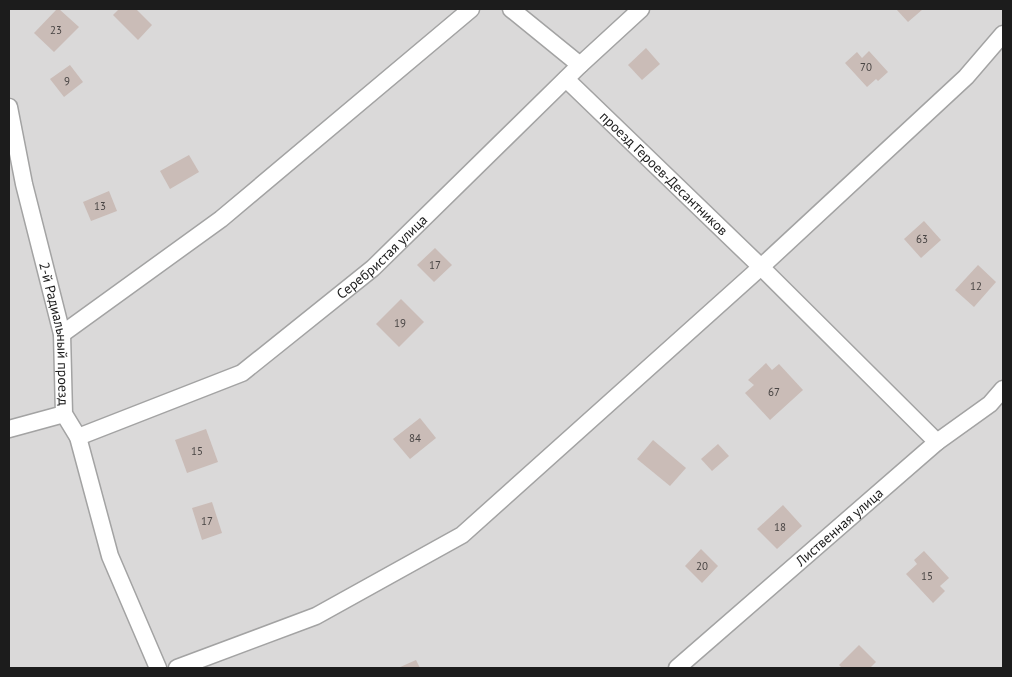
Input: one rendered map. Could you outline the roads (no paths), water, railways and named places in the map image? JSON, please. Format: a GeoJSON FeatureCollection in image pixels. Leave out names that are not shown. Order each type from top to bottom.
{"type":"FeatureCollection","features":[{"type":"Feature","properties":{"kind":"street"},"geometry":{"type":"LineString","coordinates":[[62,334],[221,218],[471,9]]}},
{"type":"Feature","properties":{"kind":"street"},"geometry":{"type":"LineString","coordinates":[[511,9],[580,65]]}},
{"type":"Feature","properties":{"kind":"street","name":"Серебристая улица"},"geometry":{"type":"LineString","coordinates":[[78,437],[242,373],[374,268],[580,65],[641,9]]}},
{"type":"Feature","properties":{"kind":"street"},"geometry":{"type":"LineString","coordinates":[[177,668],[316,616],[462,535],[761,267],[966,77],[1003,34]]}},
{"type":"Feature","properties":{"kind":"street","name":"проезд Героев-Десантников"},"geometry":{"type":"LineString","coordinates":[[566,79],[761,267],[936,442]]}},
{"type":"Feature","properties":{"kind":"street","name":"2-й Радиальный проезд"},"geometry":{"type":"LineString","coordinates":[[9,107],[24,184],[62,334],[64,414],[78,437],[110,556],[158,668]]}},
{"type":"Feature","properties":{"kind":"street","name":"Лиственная улица"},"geometry":{"type":"LineString","coordinates":[[677,668],[936,442],[990,404],[1003,390]]}},
{"type":"Feature","properties":{"kind":"street"},"geometry":{"type":"LineString","coordinates":[[9,429],[64,414]]}}]}
